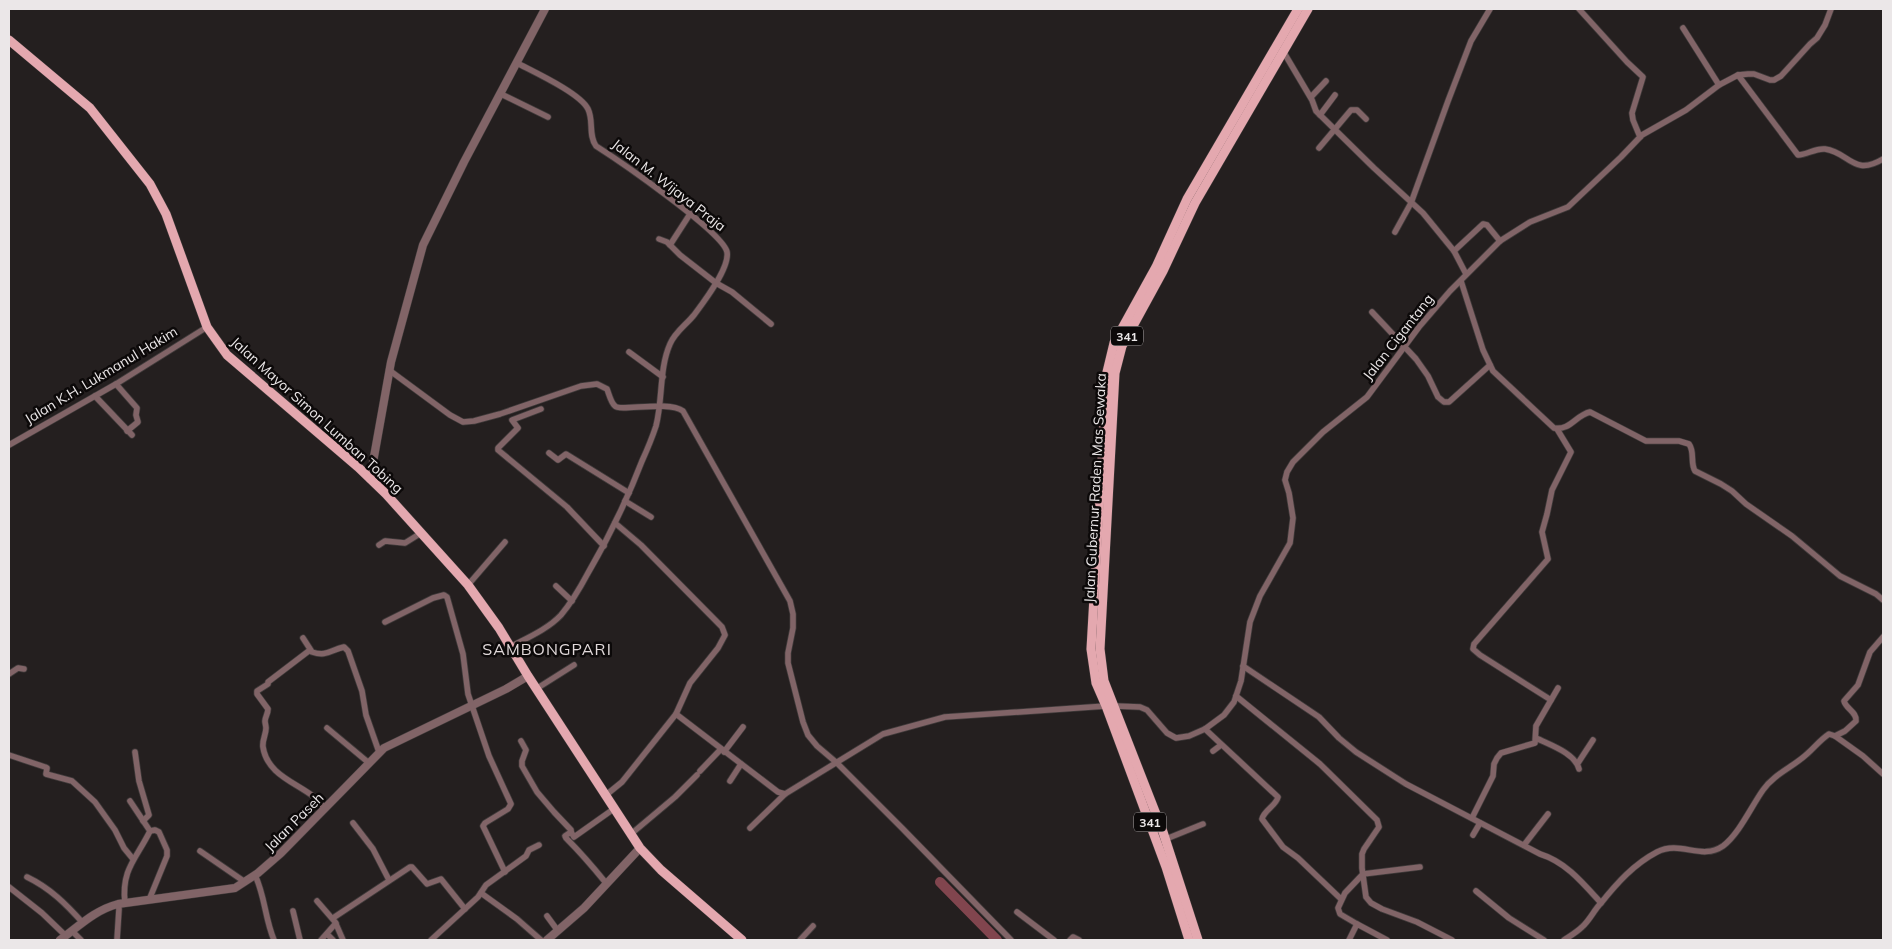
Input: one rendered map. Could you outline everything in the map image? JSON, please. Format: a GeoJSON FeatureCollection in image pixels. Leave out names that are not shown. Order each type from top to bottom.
{"type":"FeatureCollection","features":[{"type":"Feature","properties":{"kind":"main road","name":"Jalan Gubernur Raden Mas Sewaka"},"geometry":{"type":"LineString","coordinates":[[1111,706],[1096,683],[1091,649],[1099,588],[1115,373],[1122,346],[1148,289],[1264,76],[1298,9]]}},
{"type":"Feature","properties":{"kind":"main road","name":"Jalan Gubernur Raden Mas Sewaka"},"geometry":{"type":"LineString","coordinates":[[1264,76],[1283,51],[1308,9]]}},
{"type":"Feature","properties":{"kind":"main road","name":"Jalan Mayor Simon Lumban Tobing"},"geometry":{"type":"LineString","coordinates":[[9,40],[90,108],[150,184],[166,214],[207,327],[227,355],[358,466],[392,499],[468,585],[640,848],[661,870],[742,940]]}},
{"type":"Feature","properties":{"kind":"main road","name":"341"},"geometry":{"type":"LineString","coordinates":[[1111,706],[1151,813],[1189,940]]}},
{"type":"Feature","properties":{"kind":"main road","name":"341"},"geometry":{"type":"LineString","coordinates":[[1151,813],[1166,839],[1198,940]]}},
{"type":"Feature","properties":{"kind":"street"},"geometry":{"type":"LineString","coordinates":[[370,479],[389,370],[423,245],[464,162],[546,9]]}},
{"type":"Feature","properties":{"kind":"street"},"geometry":{"type":"LineString","coordinates":[[1395,232],[1412,203],[1471,41],[1490,9]]}},
{"type":"Feature","properties":{"kind":"street"},"geometry":{"type":"LineString","coordinates":[[1580,9],[1627,62],[1643,77],[1632,113],[1640,137]]}},
{"type":"Feature","properties":{"kind":"street"},"geometry":{"type":"LineString","coordinates":[[1738,75],[1754,74],[1774,80],[1780,76],[1817,38],[1825,25],[1831,9]]}},
{"type":"Feature","properties":{"kind":"street"},"geometry":{"type":"LineString","coordinates":[[1683,28],[1719,85]]}},
{"type":"Feature","properties":{"kind":"street"},"geometry":{"type":"LineString","coordinates":[[1283,51],[1320,115],[1423,214],[1454,251],[1466,274]]}},
{"type":"Feature","properties":{"kind":"street","name":"Jalan M. Wijaya Praja"},"geometry":{"type":"LineString","coordinates":[[510,647],[560,616],[572,600],[604,546],[629,493],[656,426],[670,342],[693,316],[716,283],[727,253],[721,240],[690,214],[634,171],[596,146],[592,141],[588,108],[579,97],[517,63]]}},
{"type":"Feature","properties":{"kind":"street"},"geometry":{"type":"LineString","coordinates":[[1738,75],[1798,155],[1818,149],[1826,149],[1862,166],[1876,163],[1883,159]]}},
{"type":"Feature","properties":{"kind":"street","name":"Jalan Cigantang"},"geometry":{"type":"LineString","coordinates":[[1111,706],[1140,707],[1147,710],[1167,733],[1176,738],[1189,736],[1205,729],[1224,715],[1234,702],[1236,696],[1250,622],[1260,596],[1290,543],[1293,518],[1285,480],[1293,462],[1323,432],[1367,397],[1405,346],[1460,281],[1500,241],[1530,222],[1568,207],[1640,137],[1653,127],[1686,110],[1719,85],[1738,75]]}},
{"type":"Feature","properties":{"kind":"street"},"geometry":{"type":"LineString","coordinates":[[1311,97],[1326,81]]}},
{"type":"Feature","properties":{"kind":"street"},"geometry":{"type":"LineString","coordinates":[[501,94],[548,117]]}},
{"type":"Feature","properties":{"kind":"street"},"geometry":{"type":"LineString","coordinates":[[1320,115],[1335,95]]}},
{"type":"Feature","properties":{"kind":"street"},"geometry":{"type":"LineString","coordinates":[[1319,148],[1351,110],[1357,110],[1366,119]]}},
{"type":"Feature","properties":{"kind":"street"},"geometry":{"type":"LineString","coordinates":[[670,245],[690,214]]}},
{"type":"Feature","properties":{"kind":"street"},"geometry":{"type":"LineString","coordinates":[[1454,251],[1483,224],[1487,225],[1500,241]]}},
{"type":"Feature","properties":{"kind":"street"},"geometry":{"type":"LineString","coordinates":[[659,239],[670,245],[716,283],[732,292],[770,324]]}},
{"type":"Feature","properties":{"kind":"street"},"geometry":{"type":"LineString","coordinates":[[1460,281],[1478,337],[1493,371],[1549,424],[1557,429],[1571,452],[1552,490],[1542,532],[1548,560],[1474,644],[1473,649],[1551,700]]}},
{"type":"Feature","properties":{"kind":"street"},"geometry":{"type":"LineString","coordinates":[[1372,312],[1405,346],[1428,376],[1438,397],[1446,403],[1470,385],[1490,365]]}},
{"type":"Feature","properties":{"kind":"street","name":"Jalan K.H. Lukmanul Hakim"},"geometry":{"type":"LineString","coordinates":[[9,445],[116,384],[207,327]]}},
{"type":"Feature","properties":{"kind":"street"},"geometry":{"type":"LineString","coordinates":[[629,352],[663,377]]}},
{"type":"Feature","properties":{"kind":"street"},"geometry":{"type":"LineString","coordinates":[[389,370],[450,415],[463,422],[540,409]]}},
{"type":"Feature","properties":{"kind":"street"},"geometry":{"type":"LineString","coordinates":[[95,396],[130,433],[138,421],[136,415],[137,408],[116,384]]}},
{"type":"Feature","properties":{"kind":"street"},"geometry":{"type":"LineString","coordinates":[[604,546],[567,507],[498,450],[518,428],[512,420],[581,386],[597,384],[607,389],[614,406],[618,408],[673,406],[683,411],[790,601],[793,614],[793,628],[788,663],[808,735],[1011,940]]}},
{"type":"Feature","properties":{"kind":"street"},"geometry":{"type":"LineString","coordinates":[[1557,429],[1567,427],[1590,412],[1646,441],[1679,441],[1689,444],[1692,450],[1693,468],[1695,471],[1732,491],[1746,504],[1792,536],[1840,576],[1876,594],[1883,600]]}},
{"type":"Feature","properties":{"kind":"street"},"geometry":{"type":"LineString","coordinates":[[549,453],[558,460],[566,454],[629,493]]}},
{"type":"Feature","properties":{"kind":"street"},"geometry":{"type":"LineString","coordinates":[[625,501],[651,517]]}},
{"type":"Feature","properties":{"kind":"street"},"geometry":{"type":"LineString","coordinates":[[606,794],[622,782],[676,714],[690,683],[718,648],[725,635],[722,627],[641,545],[616,523]]}},
{"type":"Feature","properties":{"kind":"street"},"geometry":{"type":"LineString","coordinates":[[379,544],[385,541],[406,543],[421,533]]}},
{"type":"Feature","properties":{"kind":"street"},"geometry":{"type":"LineString","coordinates":[[468,585],[505,542]]}},
{"type":"Feature","properties":{"kind":"street"},"geometry":{"type":"LineString","coordinates":[[556,586],[572,600]]}},
{"type":"Feature","properties":{"kind":"street"},"geometry":{"type":"LineString","coordinates":[[385,622],[433,598],[446,596],[463,654],[467,688],[472,705],[489,756],[511,804],[508,809],[483,824],[505,872]]}},
{"type":"Feature","properties":{"kind":"street"},"geometry":{"type":"LineString","coordinates":[[1835,736],[1845,731],[1856,721],[1855,716],[1844,701],[1858,686],[1870,652],[1883,637]]}},
{"type":"Feature","properties":{"kind":"street"},"geometry":{"type":"LineString","coordinates":[[303,638],[312,652],[322,655],[344,647],[348,651],[362,691],[366,715],[379,752]]}},
{"type":"Feature","properties":{"kind":"street"},"geometry":{"type":"LineString","coordinates":[[310,650],[268,682],[257,694],[268,710],[265,721],[266,731],[263,739],[263,748],[268,760],[292,784],[314,798],[325,809]]}},
{"type":"Feature","properties":{"kind":"street"},"geometry":{"type":"LineString","coordinates":[[536,689],[574,664]]}},
{"type":"Feature","properties":{"kind":"street"},"geometry":{"type":"LineString","coordinates":[[1243,666],[1319,717],[1339,738],[1356,752],[1406,784],[1565,866],[1601,903]]}},
{"type":"Feature","properties":{"kind":"street"},"geometry":{"type":"LineString","coordinates":[[9,674],[18,668],[24,669]]}},
{"type":"Feature","properties":{"kind":"street","name":"Jalan Paseh"},"geometry":{"type":"LineString","coordinates":[[66,936],[95,913],[122,903],[235,888],[255,875],[281,853],[384,748],[528,676]]}},
{"type":"Feature","properties":{"kind":"street"},"geometry":{"type":"LineString","coordinates":[[1472,818],[1493,776],[1494,764],[1497,758],[1501,753],[1534,744],[1536,738],[1535,728],[1558,688]]}},
{"type":"Feature","properties":{"kind":"street"},"geometry":{"type":"LineString","coordinates":[[1236,696],[1320,764],[1374,816],[1379,826],[1364,848],[1362,861],[1365,895],[1371,903],[1417,922],[1452,940]]}},
{"type":"Feature","properties":{"kind":"street"},"geometry":{"type":"LineString","coordinates":[[750,828],[785,794],[883,734],[945,717],[1111,706]]}},
{"type":"Feature","properties":{"kind":"street"},"geometry":{"type":"LineString","coordinates":[[676,714],[778,792],[785,794]]}},
{"type":"Feature","properties":{"kind":"street"},"geometry":{"type":"LineString","coordinates":[[631,834],[675,796],[744,727]]}},
{"type":"Feature","properties":{"kind":"street"},"geometry":{"type":"LineString","coordinates":[[327,728],[369,763]]}},
{"type":"Feature","properties":{"kind":"street"},"geometry":{"type":"LineString","coordinates":[[1205,729],[1278,797],[1277,801],[1262,817],[1279,842],[1341,899]]}},
{"type":"Feature","properties":{"kind":"street"},"geometry":{"type":"LineString","coordinates":[[1564,940],[1584,925],[1601,903],[1635,867],[1666,848],[1678,847],[1696,851],[1712,851],[1723,846],[1733,835],[1764,789],[1775,777],[1806,755],[1829,734],[1835,736],[1863,756],[1883,774]]}},
{"type":"Feature","properties":{"kind":"street"},"geometry":{"type":"LineString","coordinates":[[1536,738],[1572,757],[1579,766],[1593,740]]}},
{"type":"Feature","properties":{"kind":"street"},"geometry":{"type":"LineString","coordinates":[[521,741],[526,750],[522,766],[537,792],[572,830],[570,832],[576,837],[615,808]]}},
{"type":"Feature","properties":{"kind":"street"},"geometry":{"type":"LineString","coordinates":[[1213,752],[1221,745]]}},
{"type":"Feature","properties":{"kind":"street"},"geometry":{"type":"LineString","coordinates":[[135,752],[139,781],[150,815],[143,821]]}},
{"type":"Feature","properties":{"kind":"street"},"geometry":{"type":"LineString","coordinates":[[9,755],[46,767],[48,768],[46,774],[75,783],[96,802],[124,848],[133,859]]}},
{"type":"Feature","properties":{"kind":"street"},"geometry":{"type":"LineString","coordinates":[[730,781],[741,764]]}},
{"type":"Feature","properties":{"kind":"street"},"geometry":{"type":"LineString","coordinates":[[130,801],[150,831]]}},
{"type":"Feature","properties":{"kind":"street"},"geometry":{"type":"LineString","coordinates":[[1524,845],[1548,814]]}},
{"type":"Feature","properties":{"kind":"street"},"geometry":{"type":"LineString","coordinates":[[353,823],[373,849],[389,880]]}},
{"type":"Feature","properties":{"kind":"street"},"geometry":{"type":"LineString","coordinates":[[1473,835],[1480,823]]}},
{"type":"Feature","properties":{"kind":"street"},"geometry":{"type":"LineString","coordinates":[[1166,839],[1203,824]]}},
{"type":"Feature","properties":{"kind":"street"},"geometry":{"type":"LineString","coordinates":[[149,900],[164,867],[167,850],[159,832],[156,830],[150,831]]}},
{"type":"Feature","properties":{"kind":"street"},"geometry":{"type":"LineString","coordinates":[[117,940],[119,909],[122,903],[127,871],[146,841],[150,831]]}},
{"type":"Feature","properties":{"kind":"street"},"geometry":{"type":"LineString","coordinates":[[570,832],[565,836],[566,838],[575,849],[585,856],[606,883]]}},
{"type":"Feature","properties":{"kind":"street"},"geometry":{"type":"LineString","coordinates":[[431,940],[438,938],[482,893],[486,886],[526,856],[529,850],[539,844]]}},
{"type":"Feature","properties":{"kind":"street"},"geometry":{"type":"LineString","coordinates":[[547,940],[584,908],[640,848]]}},
{"type":"Feature","properties":{"kind":"street"},"geometry":{"type":"LineString","coordinates":[[200,851],[245,882]]}},
{"type":"Feature","properties":{"kind":"street"},"geometry":{"type":"LineString","coordinates":[[321,940],[327,934],[334,921],[389,880],[412,867],[427,884],[441,879],[465,909]]}},
{"type":"Feature","properties":{"kind":"street"},"geometry":{"type":"LineString","coordinates":[[1387,940],[1340,914],[1338,908],[1341,899],[1363,874],[1420,867]]}},
{"type":"Feature","properties":{"kind":"street"},"geometry":{"type":"LineString","coordinates":[[255,875],[262,888],[268,925],[274,940]]}},
{"type":"Feature","properties":{"kind":"street"},"geometry":{"type":"LineString","coordinates":[[27,877],[59,897],[83,923]]}},
{"type":"Feature","properties":{"kind":"street"},"geometry":{"type":"LineString","coordinates":[[9,887],[42,913],[66,936],[81,940]]}},
{"type":"Feature","properties":{"kind":"street"},"geometry":{"type":"LineString","coordinates":[[1476,891],[1509,918],[1544,940]]}},
{"type":"Feature","properties":{"kind":"street"},"geometry":{"type":"LineString","coordinates":[[482,893],[541,940]]}},
{"type":"Feature","properties":{"kind":"street"},"geometry":{"type":"LineString","coordinates":[[317,901],[334,921],[342,940]]}},
{"type":"Feature","properties":{"kind":"street"},"geometry":{"type":"LineString","coordinates":[[293,911],[300,940]]}},
{"type":"Feature","properties":{"kind":"street"},"geometry":{"type":"LineString","coordinates":[[1017,912],[1054,940]]}},
{"type":"Feature","properties":{"kind":"street"},"geometry":{"type":"LineString","coordinates":[[548,916],[558,931]]}},
{"type":"Feature","properties":{"kind":"street"},"geometry":{"type":"LineString","coordinates":[[1349,940],[1358,924]]}},
{"type":"Feature","properties":{"kind":"street"},"geometry":{"type":"LineString","coordinates":[[800,940],[813,926]]}},
{"type":"Feature","properties":{"kind":"street"},"geometry":{"type":"LineString","coordinates":[[327,934],[333,940]]}},
{"type":"Feature","properties":{"kind":"street"},"geometry":{"type":"LineString","coordinates":[[1070,940],[1073,937],[1078,940]]}},
{"type":"Feature","properties":{"kind":"waterway"},"geometry":{"type":"LineString","coordinates":[[940,882],[997,940]]}},
{"type":"Feature","properties":{"kind":"district","name":"SAMBONGPARI"},"geometry":{"type":"Point","coordinates":[547,649]}}]}
